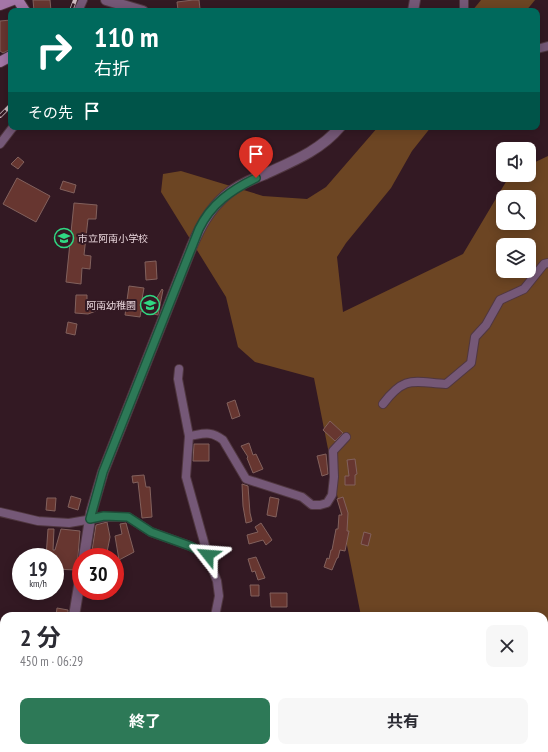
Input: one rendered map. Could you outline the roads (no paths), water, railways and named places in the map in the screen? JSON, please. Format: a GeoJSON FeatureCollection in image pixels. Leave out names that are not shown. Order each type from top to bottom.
{"type":"FeatureCollection","features":[{"type":"Feature","properties":{"kind":"main road"},"geometry":{"type":"LineString","coordinates":[[0,5],[13,0]]}},
{"type":"Feature","properties":{"kind":"street"},"geometry":{"type":"LineString","coordinates":[[106,0],[133,8]]}},
{"type":"Feature","properties":{"kind":"street"},"geometry":{"type":"LineString","coordinates":[[0,144],[11,130]]}},
{"type":"Feature","properties":{"kind":"street"},"geometry":{"type":"LineString","coordinates":[[85,548],[90,519],[99,484],[114,442],[192,246],[206,217],[227,194],[247,182],[308,154],[337,130]]}},
{"type":"Feature","properties":{"kind":"street"},"geometry":{"type":"LineString","coordinates":[[384,404],[394,390],[407,382],[446,384],[470,363],[475,337],[486,325],[500,300],[524,289],[544,264],[548,264]]}},
{"type":"Feature","properties":{"kind":"street"},"geometry":{"type":"LineString","coordinates":[[179,369],[178,379],[189,436],[186,478],[218,589],[219,596],[216,612]]}},
{"type":"Feature","properties":{"kind":"street"},"geometry":{"type":"LineString","coordinates":[[189,436],[212,433],[218,435],[223,440],[246,479],[302,497],[312,505],[319,506],[328,503],[332,495],[334,477],[333,451],[346,437]]}},
{"type":"Feature","properties":{"kind":"street"},"geometry":{"type":"LineString","coordinates":[[0,512],[38,521],[69,523],[104,516],[128,517],[151,532],[190,546],[208,555]]}},
{"type":"Feature","properties":{"kind":"street"},"geometry":{"type":"LineString","coordinates":[[75,612],[77,600]]}},
{"type":"Feature","properties":{"kind":"railway"},"geometry":{"type":"LineString","coordinates":[[72,8],[75,0]]}},
{"type":"Feature","properties":{"kind":"railway"},"geometry":{"type":"LineString","coordinates":[[0,116],[8,108]]}},
{"type":"Feature","properties":{"kind":"place","name":"市立阿南小学校"},"geometry":{"type":"Point","coordinates":[64,238]}},
{"type":"Feature","properties":{"kind":"place","name":"阿南幼稚園"},"geometry":{"type":"Point","coordinates":[150,305]}}]}
